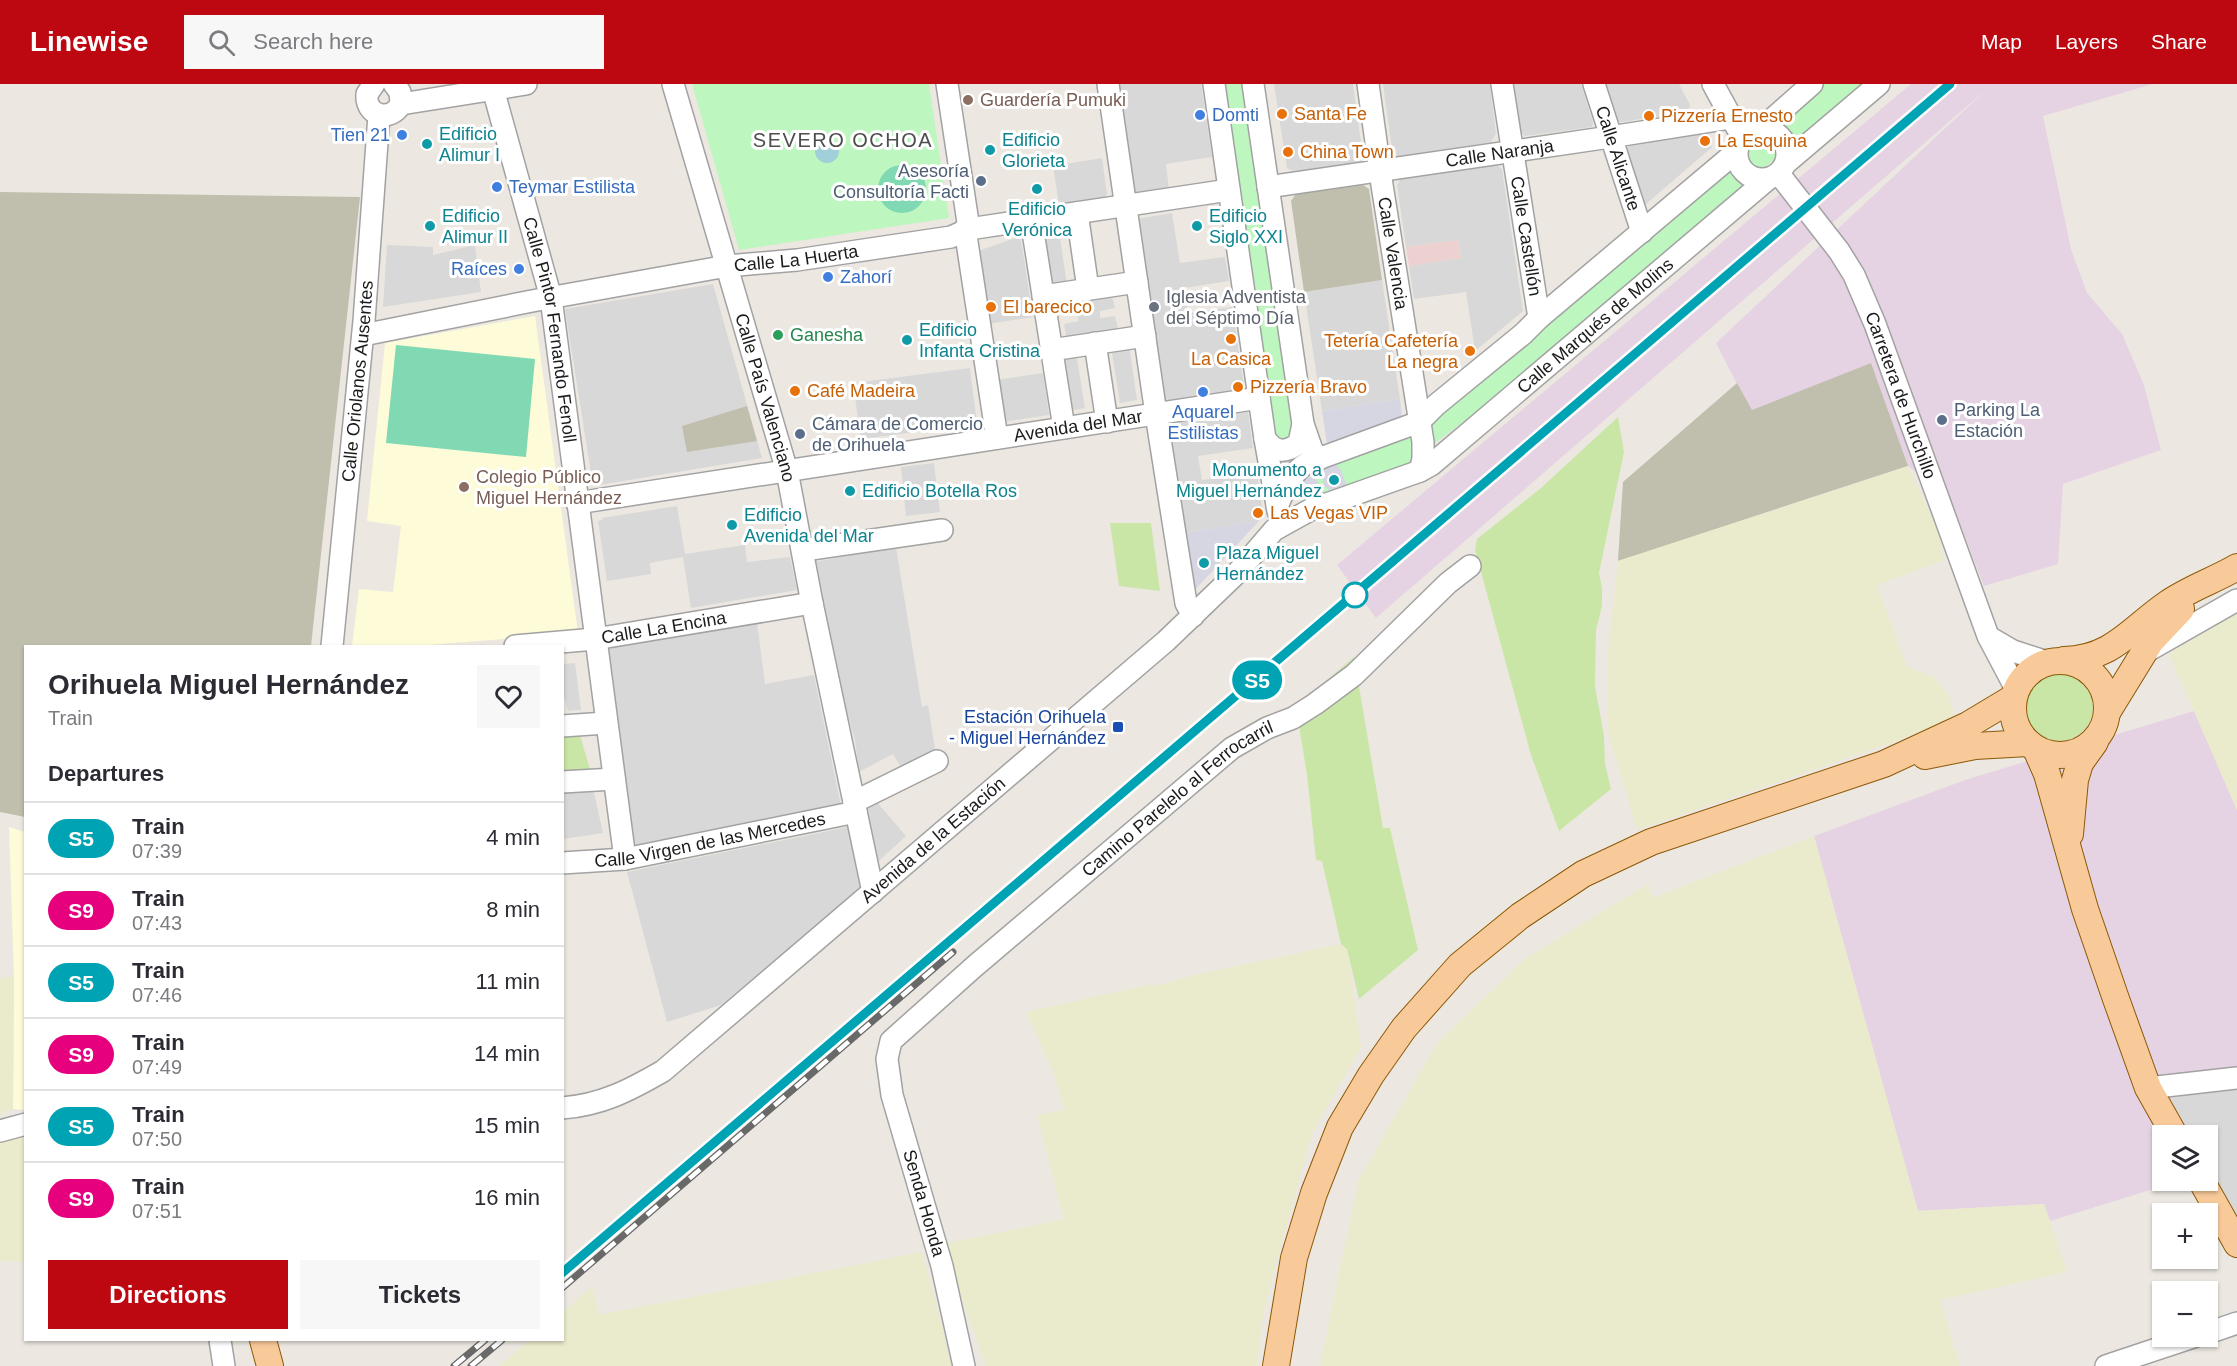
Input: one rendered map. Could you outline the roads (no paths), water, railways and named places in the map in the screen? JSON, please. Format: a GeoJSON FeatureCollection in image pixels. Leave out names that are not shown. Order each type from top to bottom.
{"type":"FeatureCollection","features":[{"type":"Feature","properties":{"kind":"main road"},"geometry":{"type":"LineString","coordinates":[[2169,1125],[2148,1088],[2085,909],[2047,774],[2032,746],[2018,730],[2013,714],[2014,694],[2023,677],[2034,667],[2055,661],[2078,660],[2109,650],[2169,603],[2237,567]]}},
{"type":"Feature","properties":{"kind":"main road"},"geometry":{"type":"LineString","coordinates":[[2070,850],[2075,780],[2080,763],[2105,724],[2108,711],[2151,641],[2179,611],[2214,580]]}},
{"type":"Feature","properties":{"kind":"main road"},"geometry":{"type":"LineString","coordinates":[[2055,661],[2078,663],[2091,671],[2101,682],[2108,711]]}},
{"type":"Feature","properties":{"kind":"main road"},"geometry":{"type":"LineString","coordinates":[[1276,1366],[1294,1258],[1314,1193],[1340,1127],[1371,1075],[1404,1028],[1460,965],[1520,916],[1583,874],[1651,842],[1884,764],[1968,726],[2014,694]]}},
{"type":"Feature","properties":{"kind":"main road"},"geometry":{"type":"LineString","coordinates":[[1884,764],[1975,746],[2032,746],[2056,754],[2076,752],[2089,746],[2098,736]]}},
{"type":"Feature","properties":{"kind":"main road"},"geometry":{"type":"LineString","coordinates":[[2207,1191],[2237,1244]]}},
{"type":"Feature","properties":{"kind":"main road"},"geometry":{"type":"LineString","coordinates":[[263,1341],[270,1366]]}},
{"type":"Feature","properties":{"kind":"street"},"geometry":{"type":"LineString","coordinates":[[374,84],[366,100],[369,107],[379,115],[392,114],[398,94],[493,89],[519,84]]}},
{"type":"Feature","properties":{"kind":"street","name":"Calle País Valenciano"},"geometry":{"type":"LineString","coordinates":[[673,84],[787,471],[804,550],[812,603],[873,892]]}},
{"type":"Feature","properties":{"kind":"street"},"geometry":{"type":"LineString","coordinates":[[947,84],[997,438]]}},
{"type":"Feature","properties":{"kind":"street"},"geometry":{"type":"LineString","coordinates":[[1108,84],[1186,603],[1193,616]]}},
{"type":"Feature","properties":{"kind":"street"},"geometry":{"type":"LineString","coordinates":[[1214,84],[1259,398],[1279,445],[1278,504],[1274,530]]}},
{"type":"Feature","properties":{"kind":"street"},"geometry":{"type":"LineString","coordinates":[[1253,84],[1304,424],[1312,450],[1319,459]]}},
{"type":"Feature","properties":{"kind":"street","name":"Calle Valencia"},"geometry":{"type":"LineString","coordinates":[[1368,84],[1419,422]]}},
{"type":"Feature","properties":{"kind":"street","name":"Calle Castellón"},"geometry":{"type":"LineString","coordinates":[[1502,84],[1539,318]]}},
{"type":"Feature","properties":{"kind":"street","name":"Calle Alicante"},"geometry":{"type":"LineString","coordinates":[[1594,84],[1642,232]]}},
{"type":"Feature","properties":{"kind":"street"},"geometry":{"type":"LineString","coordinates":[[1713,84],[1731,118],[1748,137]]}},
{"type":"Feature","properties":{"kind":"street"},"geometry":{"type":"LineString","coordinates":[[1278,504],[1301,467],[1419,422],[1436,405],[1523,334],[1812,84]]}},
{"type":"Feature","properties":{"kind":"street","name":"Calle Marqués de Molins"},"geometry":{"type":"LineString","coordinates":[[1274,530],[1310,510],[1431,465],[1879,84]]}},
{"type":"Feature","properties":{"kind":"street","name":"Calle Pintor Fernando Fenoll"},"geometry":{"type":"LineString","coordinates":[[493,89],[551,298],[625,859]]}},
{"type":"Feature","properties":{"kind":"street","name":"Calle Oriolanos Ausentes"},"geometry":{"type":"LineString","coordinates":[[332,645],[363,335],[379,115]]}},
{"type":"Feature","properties":{"kind":"street","name":"Calle Naranja"},"geometry":{"type":"LineString","coordinates":[[1268,187],[1731,118]]}},
{"type":"Feature","properties":{"kind":"street"},"geometry":{"type":"LineString","coordinates":[[1768,129],[1780,137],[1787,149],[1778,172],[1753,178],[1747,175],[1737,163],[1748,137],[1768,129]]}},
{"type":"Feature","properties":{"kind":"street","name":"Carretera de Hurchillo"},"geometry":{"type":"LineString","coordinates":[[1778,172],[1839,251],[1854,275],[1875,324],[1988,636],[2014,694]]}},
{"type":"Feature","properties":{"kind":"street","name":"Calle La Huerta"},"geometry":{"type":"LineString","coordinates":[[363,335],[727,266],[797,260],[951,237],[967,229],[1229,190]]}},
{"type":"Feature","properties":{"kind":"street"},"geometry":{"type":"LineString","coordinates":[[1077,213],[1088,289]]}},
{"type":"Feature","properties":{"kind":"street"},"geometry":{"type":"LineString","coordinates":[[1031,219],[1064,428]]}},
{"type":"Feature","properties":{"kind":"street"},"geometry":{"type":"LineString","coordinates":[[1043,296],[1137,282]]}},
{"type":"Feature","properties":{"kind":"street"},"geometry":{"type":"LineString","coordinates":[[1052,350],[1145,336]]}},
{"type":"Feature","properties":{"kind":"street"},"geometry":{"type":"LineString","coordinates":[[1095,343],[1107,422]]}},
{"type":"Feature","properties":{"kind":"street","name":"Avenida del Mar"},"geometry":{"type":"LineString","coordinates":[[577,503],[1259,398]]}},
{"type":"Feature","properties":{"kind":"street"},"geometry":{"type":"LineString","coordinates":[[1419,422],[1424,451],[1420,471]]}},
{"type":"Feature","properties":{"kind":"street"},"geometry":{"type":"LineString","coordinates":[[1279,445],[1299,443],[1304,424]]}},
{"type":"Feature","properties":{"kind":"street"},"geometry":{"type":"LineString","coordinates":[[1290,482],[1292,498],[1310,510]]}},
{"type":"Feature","properties":{"kind":"street"},"geometry":{"type":"LineString","coordinates":[[804,550],[942,530]]}},
{"type":"Feature","properties":{"kind":"street","name":"Avenida de la Estación"},"geometry":{"type":"LineString","coordinates":[[564,1108],[583,1106],[624,1093],[663,1071],[1193,616],[1238,573],[1274,530]]}},
{"type":"Feature","properties":{"kind":"street","name":"Camino Parelelo al Ferrocarril"},"geometry":{"type":"LineString","coordinates":[[891,1041],[975,966],[1232,748],[1267,728],[1293,718],[1354,675],[1448,584],[1470,566]]}},
{"type":"Feature","properties":{"kind":"street"},"geometry":{"type":"LineString","coordinates":[[2144,653],[2237,600]]}},
{"type":"Feature","properties":{"kind":"street","name":"Calle La Encina"},"geometry":{"type":"LineString","coordinates":[[526,645],[595,639],[812,603]]}},
{"type":"Feature","properties":{"kind":"street"},"geometry":{"type":"LineString","coordinates":[[1988,636],[2013,651],[2055,661]]}},
{"type":"Feature","properties":{"kind":"street"},"geometry":{"type":"LineString","coordinates":[[564,726],[606,723]]}},
{"type":"Feature","properties":{"kind":"street","name":"Calle Virgen de las Mercedes"},"geometry":{"type":"LineString","coordinates":[[564,863],[625,859],[855,807],[937,761]]}},
{"type":"Feature","properties":{"kind":"street"},"geometry":{"type":"LineString","coordinates":[[564,782],[614,779]]}},
{"type":"Feature","properties":{"kind":"street","name":"Senda Honda"},"geometry":{"type":"LineString","coordinates":[[891,1041],[886,1059],[892,1095],[942,1266],[964,1366]]}},
{"type":"Feature","properties":{"kind":"street"},"geometry":{"type":"LineString","coordinates":[[2148,1088],[2237,1078]]}},
{"type":"Feature","properties":{"kind":"street"},"geometry":{"type":"LineString","coordinates":[[0,1131],[24,1125]]}},
{"type":"Feature","properties":{"kind":"street"},"geometry":{"type":"LineString","coordinates":[[2218,1329],[2237,1323]]}},
{"type":"Feature","properties":{"kind":"street"},"geometry":{"type":"LineString","coordinates":[[220,1341],[224,1366]]}},
{"type":"Feature","properties":{"kind":"street"},"geometry":{"type":"LineString","coordinates":[[2106,1366],[2163,1347]]}},
{"type":"Feature","properties":{"kind":"water"},"geometry":{"type":"Polygon","coordinates":[[[827,139],[836,142],[839,151],[836,160],[827,163],[818,160],[815,151],[818,142],[827,139]]]}},
{"type":"Feature","properties":{"kind":"railway"},"geometry":{"type":"LineString","coordinates":[[564,1271],[947,942]]}},
{"type":"Feature","properties":{"kind":"railway"},"geometry":{"type":"LineString","coordinates":[[564,1286],[953,952]]}},
{"type":"Feature","properties":{"kind":"railway"},"geometry":{"type":"LineString","coordinates":[[454,1366],[484,1341]]}},
{"type":"Feature","properties":{"kind":"railway"},"geometry":{"type":"LineString","coordinates":[[471,1366],[501,1341]]}},
{"type":"Feature","properties":{"kind":"train","name":"S5"},"geometry":{"type":"LineString","coordinates":[[564,1271],[1950,84]]}},
{"type":"Feature","properties":{"kind":"place","name":"Guardería Pumuki"},"geometry":{"type":"Point","coordinates":[968,100]}},
{"type":"Feature","properties":{"kind":"place","name":"Santa Fe"},"geometry":{"type":"Point","coordinates":[1282,114]}},
{"type":"Feature","properties":{"kind":"place","name":"Domti"},"geometry":{"type":"Point","coordinates":[1200,115]}},
{"type":"Feature","properties":{"kind":"place","name":"Pizzería Ernesto"},"geometry":{"type":"Point","coordinates":[1649,116]}},
{"type":"Feature","properties":{"kind":"place","name":"Tien 21"},"geometry":{"type":"Point","coordinates":[402,135]}},
{"type":"Feature","properties":{"kind":"place","name":"La Esquina"},"geometry":{"type":"Point","coordinates":[1705,141]}},
{"type":"Feature","properties":{"kind":"place","name":"Edificio Alimur I"},"geometry":{"type":"Point","coordinates":[427,144]}},
{"type":"Feature","properties":{"kind":"place","name":"Edificio Glorieta"},"geometry":{"type":"Point","coordinates":[990,150]}},
{"type":"Feature","properties":{"kind":"place","name":"China Town"},"geometry":{"type":"Point","coordinates":[1288,152]}},
{"type":"Feature","properties":{"kind":"place","name":"Asesoría Consultoría Facti"},"geometry":{"type":"Point","coordinates":[981,181]}},
{"type":"Feature","properties":{"kind":"place","name":"Teymar Estilista"},"geometry":{"type":"Point","coordinates":[497,187]}},
{"type":"Feature","properties":{"kind":"place","name":"Edificio Verónica"},"geometry":{"type":"Point","coordinates":[1037,189]}},
{"type":"Feature","properties":{"kind":"place","name":"Edificio Alimur II"},"geometry":{"type":"Point","coordinates":[430,226]}},
{"type":"Feature","properties":{"kind":"place","name":"Edificio Siglo XXI"},"geometry":{"type":"Point","coordinates":[1197,226]}},
{"type":"Feature","properties":{"kind":"place","name":"Raíces"},"geometry":{"type":"Point","coordinates":[519,269]}},
{"type":"Feature","properties":{"kind":"place","name":"Zahorí"},"geometry":{"type":"Point","coordinates":[828,277]}},
{"type":"Feature","properties":{"kind":"place","name":"El barecico"},"geometry":{"type":"Point","coordinates":[991,307]}},
{"type":"Feature","properties":{"kind":"place","name":"Iglesia Adventista del Séptimo Día"},"geometry":{"type":"Point","coordinates":[1154,307]}},
{"type":"Feature","properties":{"kind":"place","name":"Ganesha"},"geometry":{"type":"Point","coordinates":[778,335]}},
{"type":"Feature","properties":{"kind":"place","name":"La Casica"},"geometry":{"type":"Point","coordinates":[1231,339]}},
{"type":"Feature","properties":{"kind":"place","name":"Edificio Infanta Cristina"},"geometry":{"type":"Point","coordinates":[907,340]}},
{"type":"Feature","properties":{"kind":"place","name":"Tetería Cafetería La negra"},"geometry":{"type":"Point","coordinates":[1470,351]}},
{"type":"Feature","properties":{"kind":"place","name":"Pizzería Bravo"},"geometry":{"type":"Point","coordinates":[1238,387]}},
{"type":"Feature","properties":{"kind":"place","name":"Café Madeira"},"geometry":{"type":"Point","coordinates":[795,391]}},
{"type":"Feature","properties":{"kind":"place","name":"Aquarel Estilistas"},"geometry":{"type":"Point","coordinates":[1203,392]}},
{"type":"Feature","properties":{"kind":"place","name":"Parking La Estación"},"geometry":{"type":"Point","coordinates":[1942,420]}},
{"type":"Feature","properties":{"kind":"place","name":"Cámara de Comercio de Orihuela"},"geometry":{"type":"Point","coordinates":[800,434]}},
{"type":"Feature","properties":{"kind":"place","name":"Monumento a Miguel Hernández"},"geometry":{"type":"Point","coordinates":[1334,480]}},
{"type":"Feature","properties":{"kind":"place","name":"Colegio Público Miguel Hernández"},"geometry":{"type":"Point","coordinates":[464,487]}},
{"type":"Feature","properties":{"kind":"place","name":"Edificio Botella Ros"},"geometry":{"type":"Point","coordinates":[850,491]}},
{"type":"Feature","properties":{"kind":"place","name":"Las Vegas VIP"},"geometry":{"type":"Point","coordinates":[1258,513]}},
{"type":"Feature","properties":{"kind":"place","name":"Edificio Avenida del Mar"},"geometry":{"type":"Point","coordinates":[732,525]}},
{"type":"Feature","properties":{"kind":"place","name":"Plaza Miguel Hernández"},"geometry":{"type":"Point","coordinates":[1204,563]}},
{"type":"Feature","properties":{"kind":"place","name":"Estación Orihuela - Miguel Hernández"},"geometry":{"type":"Point","coordinates":[1118,727]}},
{"type":"Feature","properties":{"kind":"district","name":"SEVERO OCHOA"},"geometry":{"type":"Point","coordinates":[843,140]}}]}
